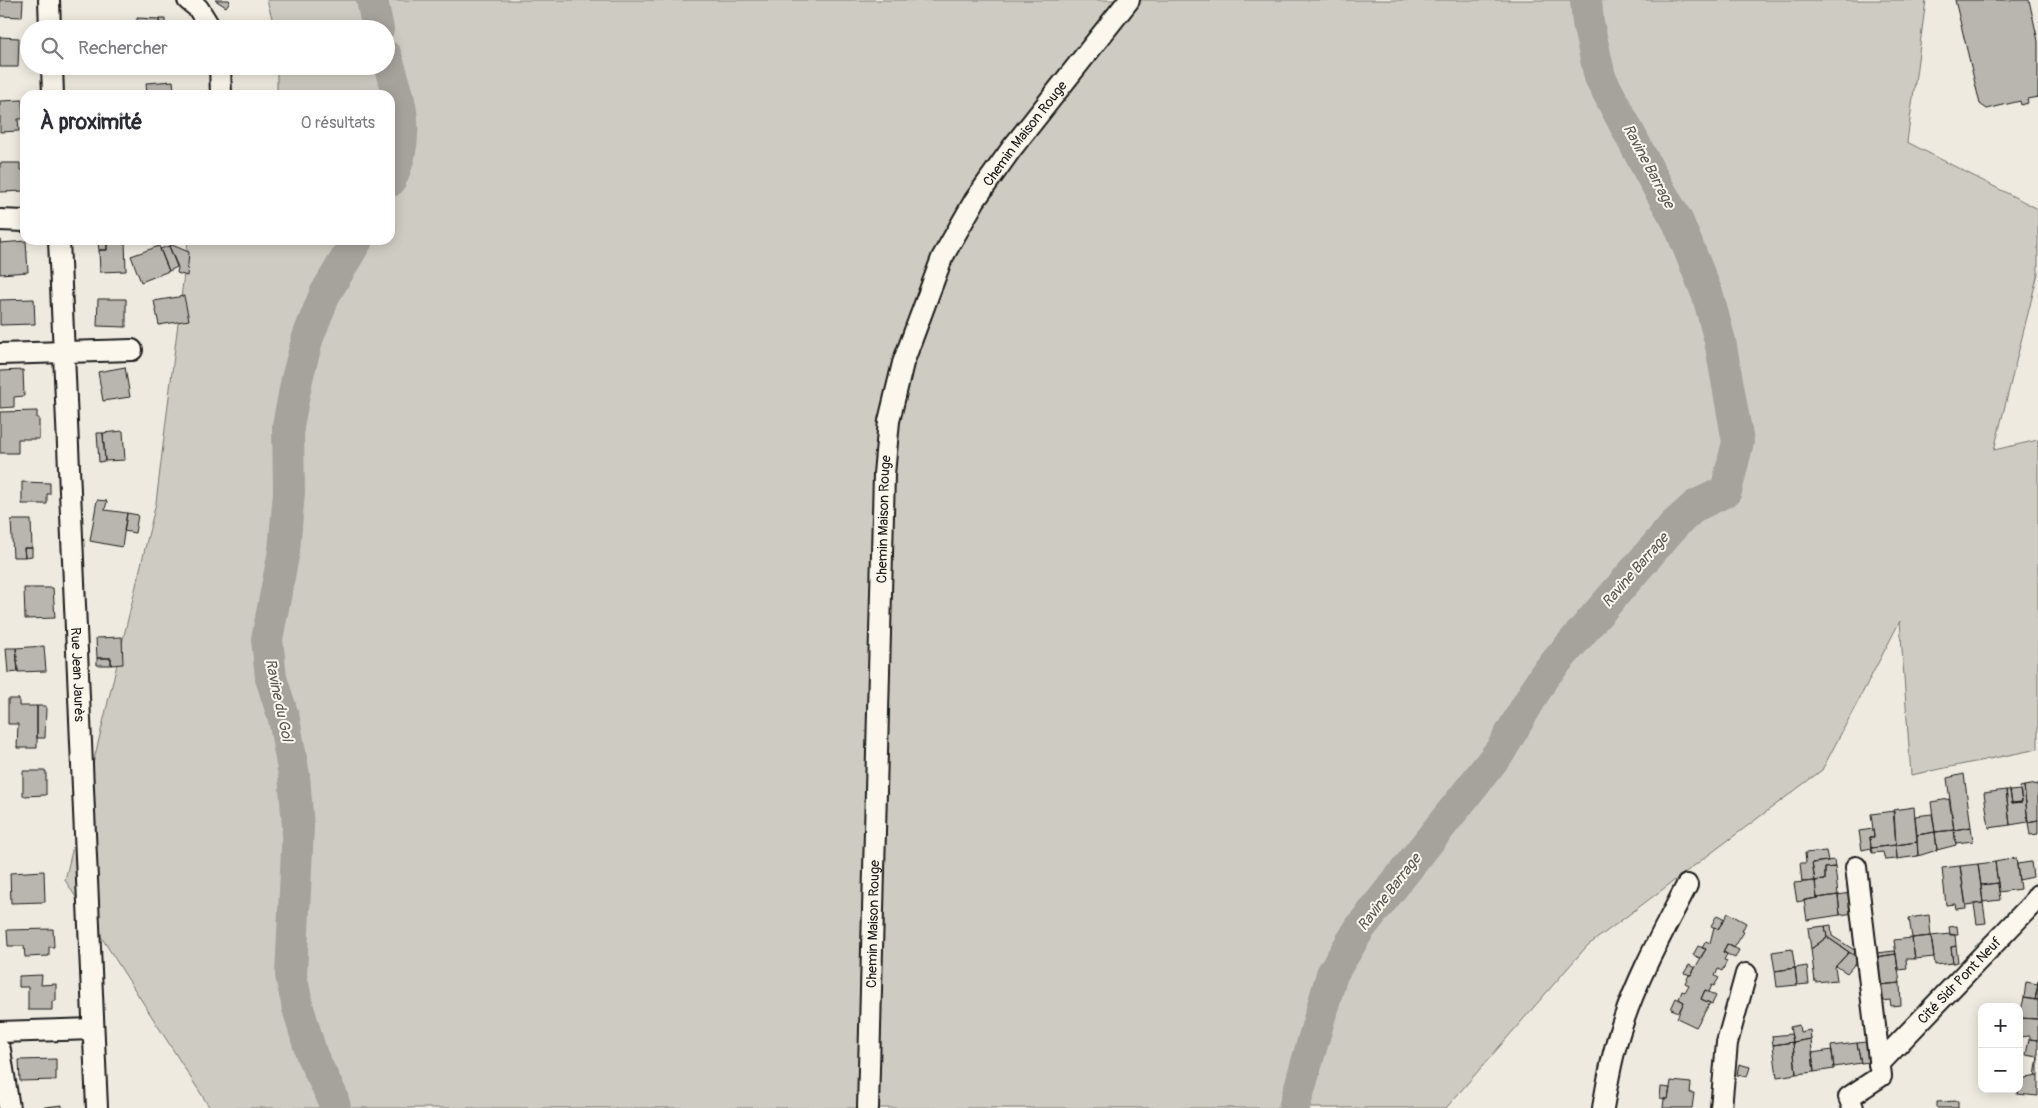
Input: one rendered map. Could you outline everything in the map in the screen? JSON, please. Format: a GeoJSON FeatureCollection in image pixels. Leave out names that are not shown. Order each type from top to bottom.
{"type":"FeatureCollection","features":[{"type":"Feature","properties":{"kind":"street"},"geometry":{"type":"LineString","coordinates":[[49,0],[50,20]]}},
{"type":"Feature","properties":{"kind":"street"},"geometry":{"type":"LineString","coordinates":[[188,0],[198,8],[205,20]]}},
{"type":"Feature","properties":{"kind":"street","name":"Chemin Maison Rouge"},"geometry":{"type":"LineString","coordinates":[[868,1108],[884,474],[889,420],[903,363],[922,308],[942,258],[966,216],[1012,148],[1130,0]]}},
{"type":"Feature","properties":{"kind":"street"},"geometry":{"type":"LineString","coordinates":[[52,75],[53,90]]}},
{"type":"Feature","properties":{"kind":"street"},"geometry":{"type":"LineString","coordinates":[[220,75],[221,90]]}},
{"type":"Feature","properties":{"kind":"street"},"geometry":{"type":"LineString","coordinates":[[0,220],[20,221]]}},
{"type":"Feature","properties":{"kind":"street","name":"Rue Jean Jaurès"},"geometry":{"type":"LineString","coordinates":[[60,245],[97,1108]]}},
{"type":"Feature","properties":{"kind":"street"},"geometry":{"type":"LineString","coordinates":[[0,354],[132,350]]}},
{"type":"Feature","properties":{"kind":"street"},"geometry":{"type":"LineString","coordinates":[[1856,867],[1879,1064]]}},
{"type":"Feature","properties":{"kind":"street"},"geometry":{"type":"LineString","coordinates":[[1603,1108],[1610,1065],[1623,1021],[1641,974],[1687,885]]}},
{"type":"Feature","properties":{"kind":"street","name":"Cité Sidr Pont Neuf"},"geometry":{"type":"LineString","coordinates":[[1853,1108],[1849,1097],[1881,1076],[1879,1064],[2038,895]]}},
{"type":"Feature","properties":{"kind":"street"},"geometry":{"type":"LineString","coordinates":[[1721,1108],[1727,1043],[1746,974]]}},
{"type":"Feature","properties":{"kind":"street"},"geometry":{"type":"LineString","coordinates":[[0,1032],[93,1029]]}},
{"type":"Feature","properties":{"kind":"street"},"geometry":{"type":"LineString","coordinates":[[0,1050],[9,1108]]}},
{"type":"Feature","properties":{"kind":"shaded area"},"geometry":{"type":"Polygon","coordinates":[[[267,0],[1926,0],[1907,142],[2038,209],[2038,273],[1994,450],[2038,440],[2038,749],[1911,775],[1900,621],[1822,770],[1587,946],[1446,1108],[210,1108],[65,880],[156,503],[188,245],[395,245],[395,90],[277,90],[277,75],[395,75],[395,20],[273,20],[267,0]]]}},
{"type":"Feature","properties":{"kind":"building"},"geometry":{"type":"Polygon","coordinates":[[[0,0],[23,0],[22,17],[0,16],[0,0]]]}},
{"type":"Feature","properties":{"kind":"building"},"geometry":{"type":"Polygon","coordinates":[[[215,0],[229,0],[230,1],[226,7],[215,0]]]}},
{"type":"Feature","properties":{"kind":"building"},"geometry":{"type":"Polygon","coordinates":[[[1955,0],[2029,0],[2038,41],[2038,97],[2027,99],[2028,103],[2021,105],[2020,101],[1987,109],[1980,104],[1955,0]]]}},
{"type":"Feature","properties":{"kind":"building"},"geometry":{"type":"Polygon","coordinates":[[[137,18],[159,19],[159,20],[137,20],[137,18]]]}},
{"type":"Feature","properties":{"kind":"building"},"geometry":{"type":"Polygon","coordinates":[[[0,37],[19,38],[18,67],[0,67],[0,37]]]}},
{"type":"Feature","properties":{"kind":"building"},"geometry":{"type":"Polygon","coordinates":[[[173,81],[174,90],[147,90],[146,83],[173,81]]]}},
{"type":"Feature","properties":{"kind":"building"},"geometry":{"type":"Polygon","coordinates":[[[20,100],[19,131],[0,132],[0,101],[20,100]]]}},
{"type":"Feature","properties":{"kind":"building"},"geometry":{"type":"Polygon","coordinates":[[[0,163],[20,163],[20,191],[0,192],[0,163]]]}},
{"type":"Feature","properties":{"kind":"building"},"geometry":{"type":"Polygon","coordinates":[[[20,241],[20,245],[26,245],[28,272],[0,274],[0,243],[20,241]]]}},
{"type":"Feature","properties":{"kind":"building"},"geometry":{"type":"Polygon","coordinates":[[[98,245],[107,245],[107,250],[99,250],[98,245]]]}},
{"type":"Feature","properties":{"kind":"building"},"geometry":{"type":"Polygon","coordinates":[[[107,245],[125,245],[126,271],[100,272],[99,250],[107,250],[107,245]]]}},
{"type":"Feature","properties":{"kind":"building"},"geometry":{"type":"Polygon","coordinates":[[[172,245],[189,252],[187,276],[177,273],[178,267],[169,246],[172,245]]]}},
{"type":"Feature","properties":{"kind":"building"},"geometry":{"type":"Polygon","coordinates":[[[159,246],[169,271],[141,282],[131,256],[159,246]]]}},
{"type":"Feature","properties":{"kind":"building"},"geometry":{"type":"Polygon","coordinates":[[[169,246],[177,267],[169,271],[160,249],[169,246]]]}},
{"type":"Feature","properties":{"kind":"building"},"geometry":{"type":"Polygon","coordinates":[[[184,296],[189,320],[159,325],[154,301],[184,296]]]}},
{"type":"Feature","properties":{"kind":"building"},"geometry":{"type":"Polygon","coordinates":[[[34,299],[35,324],[0,325],[0,300],[34,299]]]}},
{"type":"Feature","properties":{"kind":"building"},"geometry":{"type":"Polygon","coordinates":[[[98,299],[126,299],[126,327],[97,326],[98,299]]]}},
{"type":"Feature","properties":{"kind":"building"},"geometry":{"type":"Polygon","coordinates":[[[125,367],[130,397],[103,401],[98,372],[125,367]]]}},
{"type":"Feature","properties":{"kind":"building"},"geometry":{"type":"Polygon","coordinates":[[[23,370],[24,396],[14,397],[14,407],[0,408],[0,371],[23,370]]]}},
{"type":"Feature","properties":{"kind":"building"},"geometry":{"type":"Polygon","coordinates":[[[37,411],[39,439],[18,439],[18,453],[0,453],[0,412],[37,411]]]}},
{"type":"Feature","properties":{"kind":"building"},"geometry":{"type":"Polygon","coordinates":[[[123,431],[125,460],[105,461],[103,433],[123,431]]]}},
{"type":"Feature","properties":{"kind":"building"},"geometry":{"type":"Polygon","coordinates":[[[97,433],[103,433],[105,461],[99,462],[97,433]]]}},
{"type":"Feature","properties":{"kind":"building"},"geometry":{"type":"Polygon","coordinates":[[[22,482],[50,483],[50,494],[47,494],[47,504],[22,504],[22,482]]]}},
{"type":"Feature","properties":{"kind":"building"},"geometry":{"type":"Polygon","coordinates":[[[97,500],[107,501],[105,510],[127,513],[122,547],[90,541],[97,500]]]}},
{"type":"Feature","properties":{"kind":"building"},"geometry":{"type":"Polygon","coordinates":[[[127,513],[138,515],[135,533],[124,531],[127,513]]]}},
{"type":"Feature","properties":{"kind":"building"},"geometry":{"type":"Polygon","coordinates":[[[11,520],[31,520],[32,548],[24,548],[25,557],[13,557],[11,520]]]}},
{"type":"Feature","properties":{"kind":"building"},"geometry":{"type":"Polygon","coordinates":[[[24,548],[32,548],[32,556],[25,557],[24,548]]]}},
{"type":"Feature","properties":{"kind":"building"},"geometry":{"type":"Polygon","coordinates":[[[24,588],[53,588],[55,618],[25,619],[24,588]]]}},
{"type":"Feature","properties":{"kind":"building"},"geometry":{"type":"Polygon","coordinates":[[[122,637],[123,664],[111,665],[111,658],[97,658],[96,638],[122,637]]]}},
{"type":"Feature","properties":{"kind":"building"},"geometry":{"type":"Polygon","coordinates":[[[44,646],[46,671],[18,672],[16,648],[44,646]]]}},
{"type":"Feature","properties":{"kind":"building"},"geometry":{"type":"Polygon","coordinates":[[[6,648],[16,648],[18,672],[8,673],[6,648]]]}},
{"type":"Feature","properties":{"kind":"building"},"geometry":{"type":"Polygon","coordinates":[[[97,658],[111,658],[111,665],[97,665],[97,658]]]}},
{"type":"Feature","properties":{"kind":"building"},"geometry":{"type":"Polygon","coordinates":[[[8,699],[19,699],[19,706],[37,706],[37,748],[17,748],[18,724],[8,724],[8,699]]]}},
{"type":"Feature","properties":{"kind":"building"},"geometry":{"type":"Polygon","coordinates":[[[37,706],[46,706],[45,738],[37,738],[37,706]]]}},
{"type":"Feature","properties":{"kind":"building"},"geometry":{"type":"Polygon","coordinates":[[[23,771],[46,771],[46,795],[23,796],[23,771]]]}},
{"type":"Feature","properties":{"kind":"building"},"geometry":{"type":"Polygon","coordinates":[[[1964,774],[1971,827],[1954,830],[1947,778],[1964,774]]]}},
{"type":"Feature","properties":{"kind":"building"},"geometry":{"type":"Polygon","coordinates":[[[2038,784],[2038,820],[2028,822],[2024,786],[2038,784]]]}},
{"type":"Feature","properties":{"kind":"building"},"geometry":{"type":"Polygon","coordinates":[[[2024,786],[2028,822],[2010,825],[2006,790],[2010,790],[2012,803],[2022,802],[2020,787],[2024,786]]]}},
{"type":"Feature","properties":{"kind":"building"},"geometry":{"type":"Polygon","coordinates":[[[2006,790],[2010,825],[1989,828],[1984,793],[2006,790]]]}},
{"type":"Feature","properties":{"kind":"building"},"geometry":{"type":"Polygon","coordinates":[[[2020,790],[2022,802],[2012,803],[2010,791],[2020,790]]]}},
{"type":"Feature","properties":{"kind":"building"},"geometry":{"type":"Polygon","coordinates":[[[1949,799],[1954,830],[1935,832],[1931,802],[1949,799]]]}},
{"type":"Feature","properties":{"kind":"building"},"geometry":{"type":"Polygon","coordinates":[[[1914,807],[1917,842],[1896,845],[1893,810],[1914,807]]]}},
{"type":"Feature","properties":{"kind":"building"},"geometry":{"type":"Polygon","coordinates":[[[1894,811],[1896,845],[1871,848],[1870,837],[1874,837],[1871,814],[1894,811]]]}},
{"type":"Feature","properties":{"kind":"building"},"geometry":{"type":"Polygon","coordinates":[[[1932,814],[1935,832],[1917,835],[1915,816],[1932,814]]]}},
{"type":"Feature","properties":{"kind":"building"},"geometry":{"type":"Polygon","coordinates":[[[2038,820],[2038,834],[2030,835],[2028,822],[2038,820]]]}},
{"type":"Feature","properties":{"kind":"building"},"geometry":{"type":"Polygon","coordinates":[[[1971,827],[1973,841],[1956,843],[1954,830],[1971,827]]]}},
{"type":"Feature","properties":{"kind":"building"},"geometry":{"type":"Polygon","coordinates":[[[1873,829],[1874,837],[1870,837],[1871,848],[1862,850],[1859,831],[1873,829]]]}},
{"type":"Feature","properties":{"kind":"building"},"geometry":{"type":"Polygon","coordinates":[[[1954,830],[1956,845],[1937,850],[1935,832],[1954,830]]]}},
{"type":"Feature","properties":{"kind":"building"},"geometry":{"type":"Polygon","coordinates":[[[1935,832],[1937,850],[1918,856],[1917,835],[1935,832]]]}},
{"type":"Feature","properties":{"kind":"building"},"geometry":{"type":"Polygon","coordinates":[[[1917,842],[1918,856],[1897,859],[1896,845],[1917,842]]]}},
{"type":"Feature","properties":{"kind":"building"},"geometry":{"type":"Polygon","coordinates":[[[1896,845],[1897,859],[1885,860],[1883,852],[1872,853],[1871,848],[1896,845]]]}},
{"type":"Feature","properties":{"kind":"building"},"geometry":{"type":"Polygon","coordinates":[[[1826,851],[1828,861],[1812,863],[1815,881],[1802,882],[1800,863],[1806,863],[1805,853],[1826,851]]]}},
{"type":"Feature","properties":{"kind":"building"},"geometry":{"type":"Polygon","coordinates":[[[2016,858],[2020,889],[1999,892],[1995,862],[2016,858]]]}},
{"type":"Feature","properties":{"kind":"building"},"geometry":{"type":"Polygon","coordinates":[[[1834,860],[1835,867],[1825,868],[1825,880],[1815,881],[1812,863],[1834,860]]]}},
{"type":"Feature","properties":{"kind":"building"},"geometry":{"type":"Polygon","coordinates":[[[1995,862],[1998,883],[1981,885],[1978,864],[1995,862]]]}},
{"type":"Feature","properties":{"kind":"building"},"geometry":{"type":"Polygon","coordinates":[[[2031,862],[2033,877],[2019,880],[2017,864],[2031,862]]]}},
{"type":"Feature","properties":{"kind":"building"},"geometry":{"type":"Polygon","coordinates":[[[1978,864],[1983,903],[1966,905],[1960,866],[1978,864]]]}},
{"type":"Feature","properties":{"kind":"building"},"geometry":{"type":"Polygon","coordinates":[[[1960,866],[1966,908],[1956,909],[1955,904],[1946,905],[1942,868],[1960,866]]]}},
{"type":"Feature","properties":{"kind":"building"},"geometry":{"type":"Polygon","coordinates":[[[1835,867],[1838,895],[1817,898],[1815,881],[1825,880],[1825,868],[1835,867]]]}},
{"type":"Feature","properties":{"kind":"building"},"geometry":{"type":"Polygon","coordinates":[[[44,871],[45,902],[11,903],[10,873],[44,871]]]}},
{"type":"Feature","properties":{"kind":"building"},"geometry":{"type":"Polygon","coordinates":[[[1815,881],[1817,898],[1797,902],[1794,883],[1815,881]]]}},
{"type":"Feature","properties":{"kind":"building"},"geometry":{"type":"Polygon","coordinates":[[[1998,883],[2000,900],[1983,902],[1981,885],[1998,883]]]}},
{"type":"Feature","properties":{"kind":"building"},"geometry":{"type":"Polygon","coordinates":[[[1851,893],[1854,913],[1840,915],[1838,895],[1851,893]]]}},
{"type":"Feature","properties":{"kind":"building"},"geometry":{"type":"Polygon","coordinates":[[[1838,895],[1840,915],[1807,920],[1804,900],[1838,895]]]}},
{"type":"Feature","properties":{"kind":"building"},"geometry":{"type":"Polygon","coordinates":[[[1983,903],[1986,923],[1977,924],[1974,904],[1983,903]]]}},
{"type":"Feature","properties":{"kind":"building"},"geometry":{"type":"Polygon","coordinates":[[[1728,913],[1746,923],[1742,931],[1744,932],[1734,948],[1727,944],[1723,952],[1727,954],[1724,960],[1727,961],[1722,971],[1718,969],[1715,976],[1719,978],[1714,986],[1712,985],[1709,992],[1705,990],[1701,999],[1710,1003],[1696,1027],[1677,1018],[1684,1002],[1679,999],[1682,991],[1685,992],[1689,985],[1685,983],[1689,975],[1691,975],[1706,949],[1702,948],[1706,941],[1710,943],[1714,927],[1718,929],[1728,913]]]}},
{"type":"Feature","properties":{"kind":"building"},"geometry":{"type":"Polygon","coordinates":[[[1717,915],[1725,919],[1718,929],[1711,926],[1717,915]]]}},
{"type":"Feature","properties":{"kind":"building"},"geometry":{"type":"Polygon","coordinates":[[[1929,915],[1931,936],[1912,938],[1909,918],[1929,915]]]}},
{"type":"Feature","properties":{"kind":"building"},"geometry":{"type":"Polygon","coordinates":[[[1831,925],[1832,936],[1856,951],[1853,955],[1827,937],[1825,926],[1831,925]]]}},
{"type":"Feature","properties":{"kind":"building"},"geometry":{"type":"Polygon","coordinates":[[[1825,926],[1827,937],[1811,949],[1808,928],[1825,926]]]}},
{"type":"Feature","properties":{"kind":"building"},"geometry":{"type":"Polygon","coordinates":[[[1957,926],[1958,935],[1950,935],[1949,927],[1957,926]]]}},
{"type":"Feature","properties":{"kind":"building"},"geometry":{"type":"Polygon","coordinates":[[[53,929],[54,947],[49,947],[49,956],[25,957],[24,946],[8,946],[7,930],[53,929]]]}},
{"type":"Feature","properties":{"kind":"building"},"geometry":{"type":"Polygon","coordinates":[[[1955,935],[1956,946],[1951,947],[1953,963],[1935,965],[1931,936],[1955,935]]]}},
{"type":"Feature","properties":{"kind":"building"},"geometry":{"type":"Polygon","coordinates":[[[1931,936],[1934,957],[1915,959],[1912,938],[1931,936]]]}},
{"type":"Feature","properties":{"kind":"building"},"geometry":{"type":"Polygon","coordinates":[[[1827,937],[1849,952],[1835,967],[1837,980],[1815,982],[1811,949],[1827,937]]]}},
{"type":"Feature","properties":{"kind":"building"},"geometry":{"type":"Polygon","coordinates":[[[1912,938],[1915,959],[1906,959],[1907,969],[1898,970],[1894,940],[1912,938]]]}},
{"type":"Feature","properties":{"kind":"building"},"geometry":{"type":"Polygon","coordinates":[[[1727,944],[1739,950],[1735,958],[1723,952],[1727,944]]]}},
{"type":"Feature","properties":{"kind":"building"},"geometry":{"type":"Polygon","coordinates":[[[1698,946],[1706,949],[1700,958],[1693,955],[1698,946]]]}},
{"type":"Feature","properties":{"kind":"building"},"geometry":{"type":"Polygon","coordinates":[[[1956,946],[1958,962],[1953,963],[1951,947],[1956,946]]]}},
{"type":"Feature","properties":{"kind":"building"},"geometry":{"type":"Polygon","coordinates":[[[1792,949],[1795,968],[1775,971],[1772,952],[1792,949]]]}},
{"type":"Feature","properties":{"kind":"building"},"geometry":{"type":"Polygon","coordinates":[[[1895,951],[1896,954],[1876,957],[1876,953],[1895,951]]]}},
{"type":"Feature","properties":{"kind":"building"},"geometry":{"type":"Polygon","coordinates":[[[1849,952],[1859,959],[1847,973],[1836,966],[1849,952]]]}},
{"type":"Feature","properties":{"kind":"building"},"geometry":{"type":"Polygon","coordinates":[[[1896,954],[1900,983],[1879,985],[1876,957],[1896,954]]]}},
{"type":"Feature","properties":{"kind":"building"},"geometry":{"type":"Polygon","coordinates":[[[1689,965],[1695,968],[1691,975],[1684,973],[1689,965]]]}},
{"type":"Feature","properties":{"kind":"building"},"geometry":{"type":"Polygon","coordinates":[[[1807,966],[1809,984],[1797,985],[1795,968],[1807,966]]]}},
{"type":"Feature","properties":{"kind":"building"},"geometry":{"type":"Polygon","coordinates":[[[1795,968],[1797,985],[1777,987],[1775,971],[1795,968]]]}},
{"type":"Feature","properties":{"kind":"building"},"geometry":{"type":"Polygon","coordinates":[[[42,975],[41,985],[56,984],[56,1001],[52,1001],[52,1010],[28,1010],[28,987],[19,987],[19,976],[42,975]]]}},
{"type":"Feature","properties":{"kind":"building"},"geometry":{"type":"Polygon","coordinates":[[[2026,982],[2038,984],[2035,1000],[2024,998],[2026,982]]]}},
{"type":"Feature","properties":{"kind":"building"},"geometry":{"type":"Polygon","coordinates":[[[1900,983],[1901,1005],[1891,1006],[1890,1000],[1881,1001],[1879,985],[1900,983]]]}},
{"type":"Feature","properties":{"kind":"building"},"geometry":{"type":"Polygon","coordinates":[[[2038,984],[2038,1000],[2035,1000],[2038,984]]]}},
{"type":"Feature","properties":{"kind":"building"},"geometry":{"type":"Polygon","coordinates":[[[1705,990],[1716,996],[1712,1004],[1701,999],[1705,990]]]}},
{"type":"Feature","properties":{"kind":"building"},"geometry":{"type":"Polygon","coordinates":[[[1676,998],[1684,1002],[1679,1012],[1671,1009],[1676,998]]]}},
{"type":"Feature","properties":{"kind":"building"},"geometry":{"type":"Polygon","coordinates":[[[2024,998],[2038,1000],[2038,1019],[2023,1018],[2024,998]]]}},
{"type":"Feature","properties":{"kind":"building"},"geometry":{"type":"Polygon","coordinates":[[[2023,1018],[2038,1019],[2038,1040],[2030,1039],[2030,1036],[2023,1037],[2023,1018]]]}},
{"type":"Feature","properties":{"kind":"building"},"geometry":{"type":"Polygon","coordinates":[[[1799,1025],[1800,1032],[1810,1030],[1811,1039],[1793,1042],[1790,1027],[1799,1025]]]}},
{"type":"Feature","properties":{"kind":"building"},"geometry":{"type":"Polygon","coordinates":[[[1791,1034],[1793,1042],[1773,1045],[1772,1036],[1791,1034]]]}},
{"type":"Feature","properties":{"kind":"building"},"geometry":{"type":"Polygon","coordinates":[[[1811,1039],[1814,1072],[1796,1074],[1793,1042],[1811,1039]]]}},
{"type":"Feature","properties":{"kind":"building"},"geometry":{"type":"Polygon","coordinates":[[[2029,1039],[2038,1040],[2038,1057],[2026,1055],[2029,1039]]]}},
{"type":"Feature","properties":{"kind":"building"},"geometry":{"type":"Polygon","coordinates":[[[1793,1042],[1796,1074],[1777,1077],[1773,1045],[1793,1042]]]}},
{"type":"Feature","properties":{"kind":"building"},"geometry":{"type":"Polygon","coordinates":[[[1866,1042],[1870,1062],[1861,1063],[1857,1043],[1866,1042]]]}},
{"type":"Feature","properties":{"kind":"building"},"geometry":{"type":"Polygon","coordinates":[[[1857,1043],[1861,1063],[1834,1067],[1831,1046],[1857,1043]]]}},
{"type":"Feature","properties":{"kind":"building"},"geometry":{"type":"Polygon","coordinates":[[[1832,1050],[1834,1069],[1814,1072],[1812,1053],[1832,1050]]]}},
{"type":"Feature","properties":{"kind":"building"},"geometry":{"type":"Polygon","coordinates":[[[2038,1057],[2038,1076],[2035,1076],[2038,1057]]]}},
{"type":"Feature","properties":{"kind":"building"},"geometry":{"type":"Polygon","coordinates":[[[56,1059],[56,1080],[20,1081],[19,1060],[56,1059]]]}},
{"type":"Feature","properties":{"kind":"building"},"geometry":{"type":"Polygon","coordinates":[[[1739,1064],[1750,1067],[1747,1077],[1737,1075],[1739,1064]]]}},
{"type":"Feature","properties":{"kind":"building"},"geometry":{"type":"Polygon","coordinates":[[[2038,1076],[2038,1096],[2017,1094],[2023,1093],[2023,1078],[2038,1076]]]}},
{"type":"Feature","properties":{"kind":"building"},"geometry":{"type":"Polygon","coordinates":[[[1671,1081],[1691,1083],[1690,1093],[1694,1093],[1692,1108],[1663,1108],[1664,1099],[1668,1099],[1671,1081]]]}},
{"type":"Feature","properties":{"kind":"building"},"geometry":{"type":"Polygon","coordinates":[[[1661,1087],[1670,1088],[1668,1099],[1660,1098],[1661,1087]]]}},
{"type":"Feature","properties":{"kind":"building"},"geometry":{"type":"Polygon","coordinates":[[[1958,1101],[1958,1108],[1937,1108],[1937,1102],[1958,1101]]]}},
{"type":"Feature","properties":{"kind":"building"},"geometry":{"type":"Polygon","coordinates":[[[62,1105],[62,1108],[37,1108],[62,1105]]]}},
{"type":"Feature","properties":{"kind":"waterway","name":"Ravine du Gol"},"geometry":{"type":"LineString","coordinates":[[372,0],[376,20]]}},
{"type":"Feature","properties":{"kind":"waterway","name":"Ravine Barrage"},"geometry":{"type":"LineString","coordinates":[[1294,1108],[1332,974],[1360,928],[1501,750],[1544,676],[1674,525],[1695,506],[1726,491],[1738,442],[1720,341],[1708,296],[1678,222],[1651,175],[1600,77],[1588,23],[1586,0]]}},
{"type":"Feature","properties":{"kind":"waterway","name":"Ravine du Gol"},"geometry":{"type":"LineString","coordinates":[[392,75],[402,118],[401,149],[395,170]]}},
{"type":"Feature","properties":{"kind":"waterway","name":"Ravine du Gol"},"geometry":{"type":"LineString","coordinates":[[335,1108],[332,1096],[312,1056],[298,1008],[291,975],[298,827],[294,775],[284,719],[271,678],[267,639],[284,551],[289,492],[288,426],[297,379],[308,337],[325,294],[354,245]]}}]}
